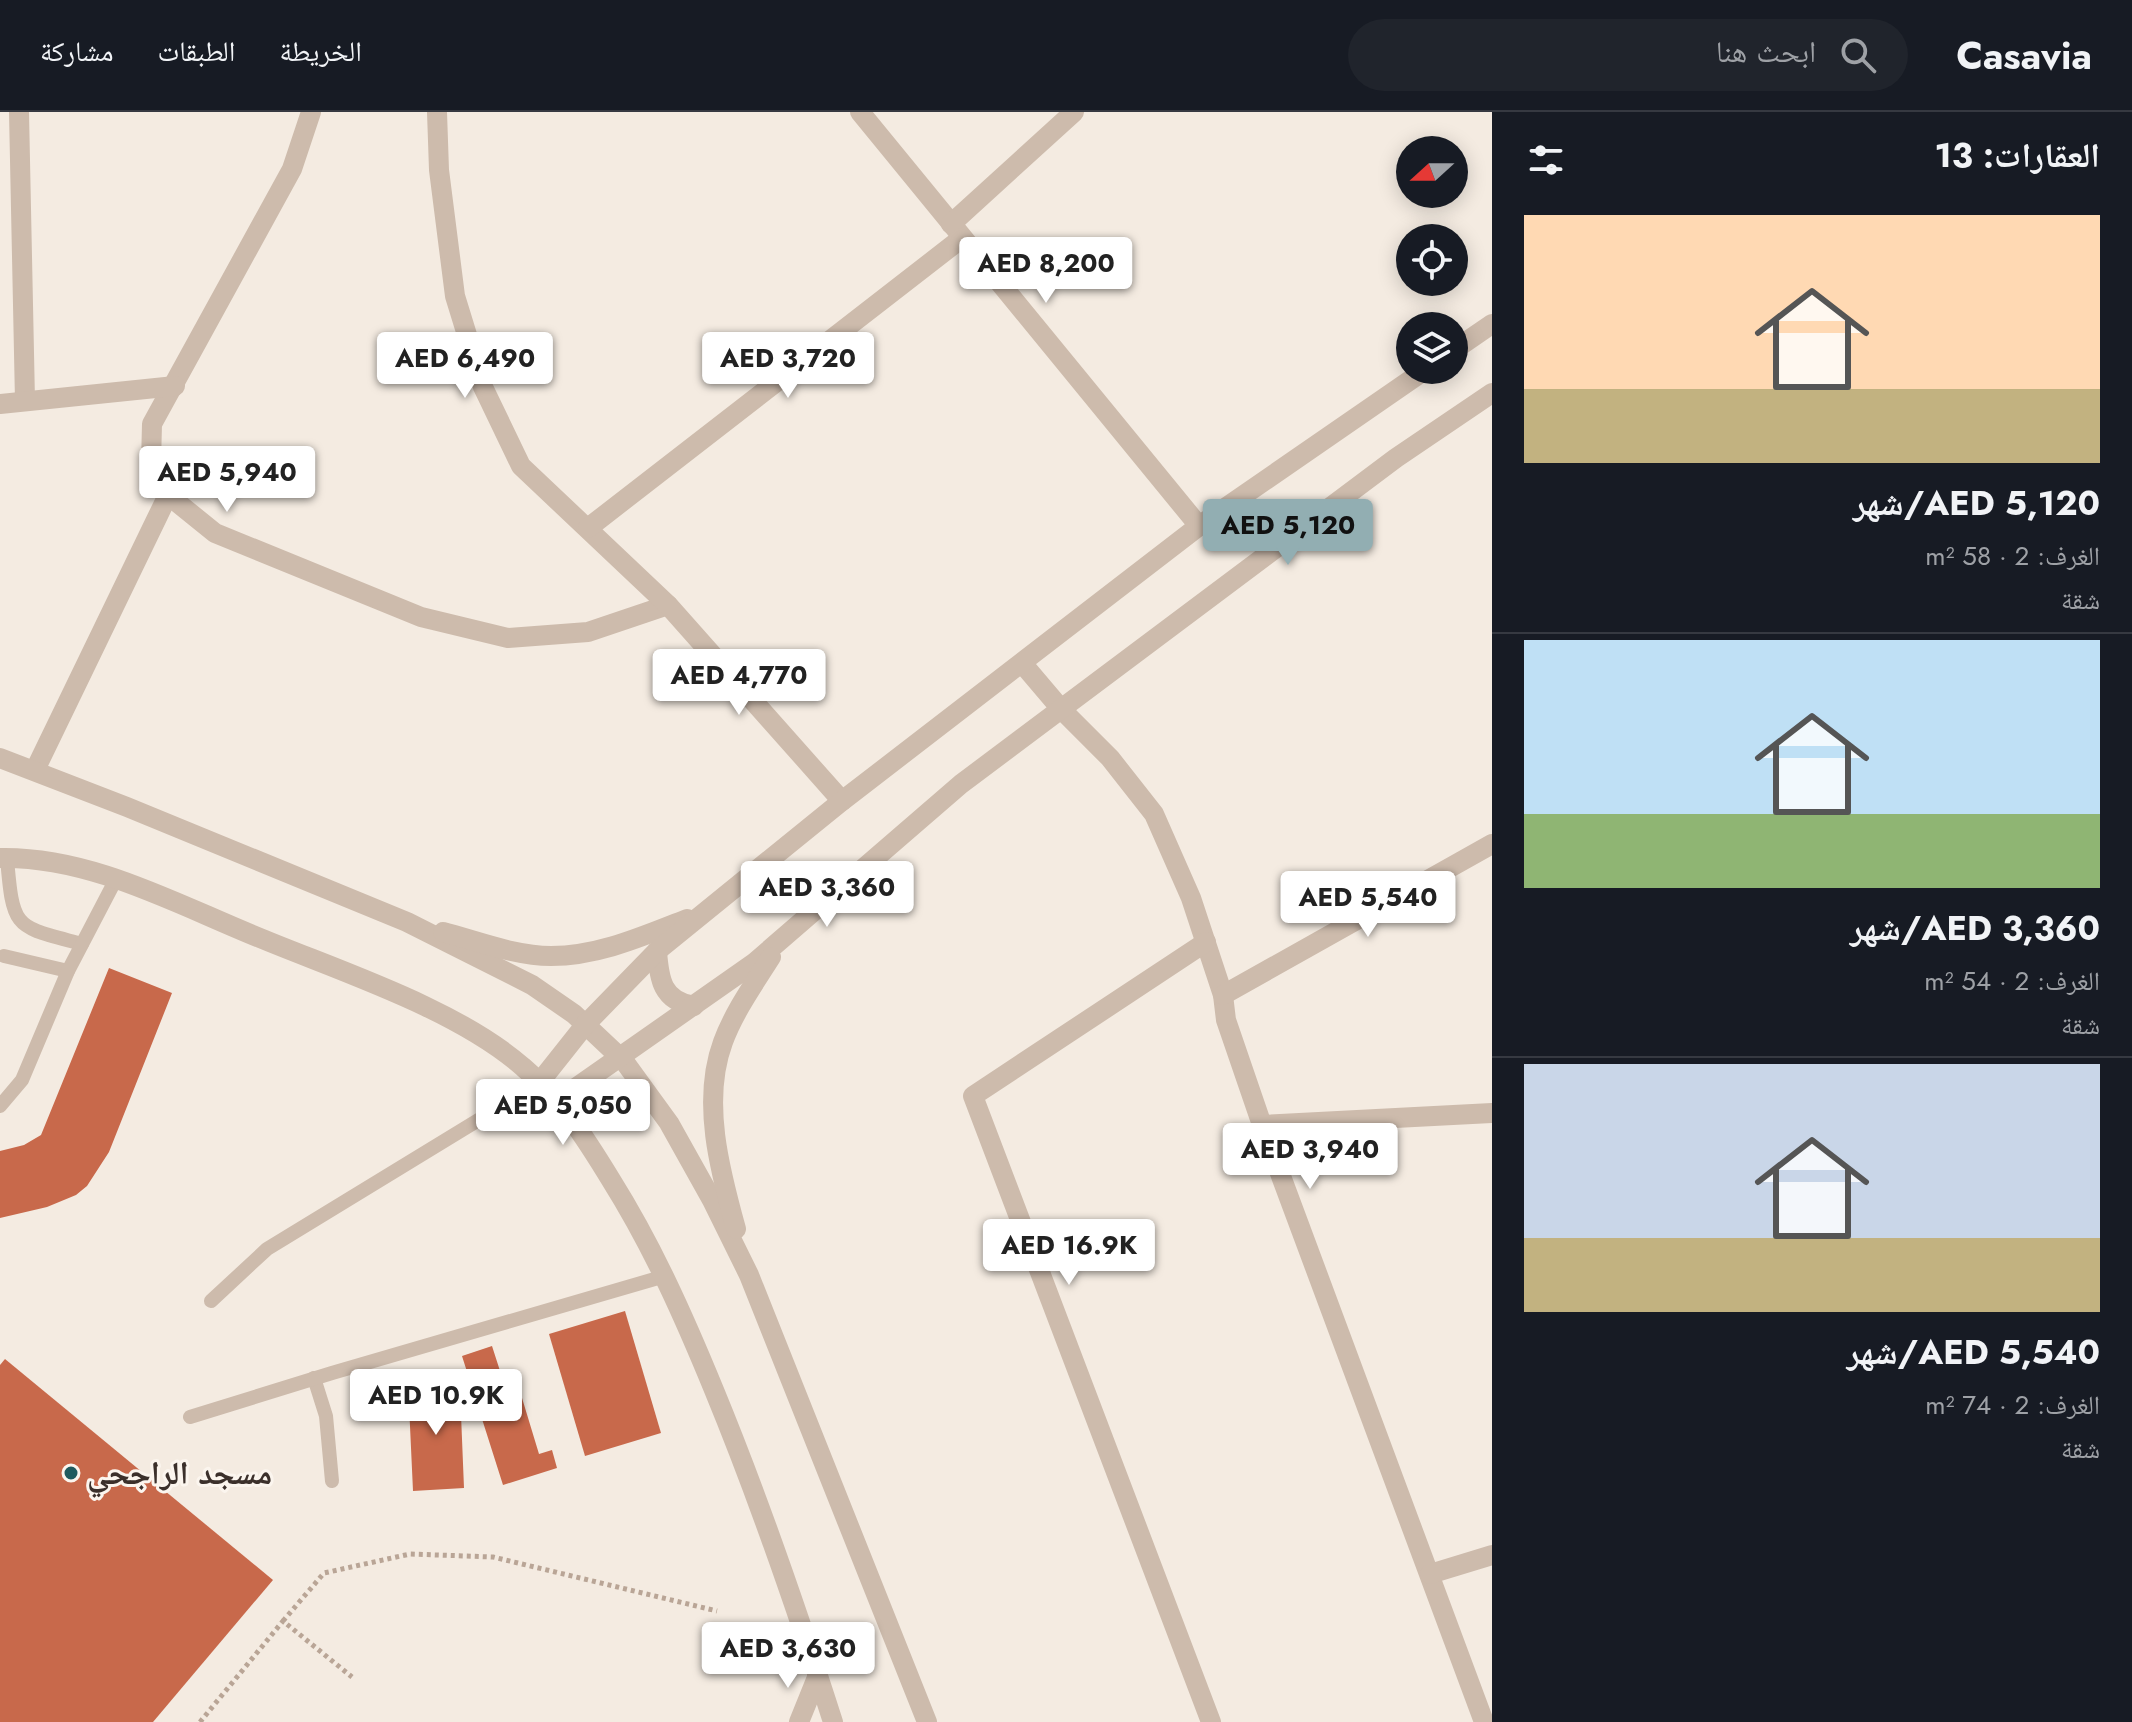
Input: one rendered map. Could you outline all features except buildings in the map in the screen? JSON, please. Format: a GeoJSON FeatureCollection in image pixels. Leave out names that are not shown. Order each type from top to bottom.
{"type":"FeatureCollection","features":[{"type":"Feature","properties":{"kind":"street"},"geometry":{"type":"LineString","coordinates":[[19,112],[25,401]]}},
{"type":"Feature","properties":{"kind":"street"},"geometry":{"type":"LineString","coordinates":[[311,112],[292,169],[152,424],[151,463],[168,495],[215,533],[421,617],[508,638],[588,632],[668,605]]}},
{"type":"Feature","properties":{"kind":"street"},"geometry":{"type":"LineString","coordinates":[[437,112],[439,170],[455,296],[483,387],[521,466],[668,605],[842,801]]}},
{"type":"Feature","properties":{"kind":"street"},"geometry":{"type":"LineString","coordinates":[[860,112],[1199,526]]}},
{"type":"Feature","properties":{"kind":"street"},"geometry":{"type":"LineString","coordinates":[[588,528],[957,231],[1074,112]]}},
{"type":"Feature","properties":{"kind":"street"},"geometry":{"type":"LineString","coordinates":[[1468,340],[1492,324]]}},
{"type":"Feature","properties":{"kind":"street"},"geometry":{"type":"LineString","coordinates":[[539,1083],[585,1025],[657,951],[842,801],[1199,526],[1405,384]]}},
{"type":"Feature","properties":{"kind":"street"},"geometry":{"type":"LineString","coordinates":[[0,404],[175,386]]}},
{"type":"Feature","properties":{"kind":"street"},"geometry":{"type":"LineString","coordinates":[[557,1101],[754,963],[961,784],[1396,458],[1492,393]]}},
{"type":"Feature","properties":{"kind":"street"},"geometry":{"type":"LineString","coordinates":[[35,770],[168,495]]}},
{"type":"Feature","properties":{"kind":"street"},"geometry":{"type":"LineString","coordinates":[[1022,663],[1061,709],[1110,758],[1154,814],[1191,898],[1223,995],[1226,1020],[1262,1125],[1485,1716]]}},
{"type":"Feature","properties":{"kind":"street"},"geometry":{"type":"LineString","coordinates":[[0,758],[407,922],[532,985],[585,1025],[619,1056],[669,1123],[749,1275],[930,1722]]}},
{"type":"Feature","properties":{"kind":"street"},"geometry":{"type":"LineString","coordinates":[[1223,995],[1492,844]]}},
{"type":"Feature","properties":{"kind":"street"},"geometry":{"type":"LineString","coordinates":[[4,858],[50,862],[116,879],[453,1020],[522,1066],[557,1101],[635,1217],[665,1276],[742,1459],[830,1717]]}},
{"type":"Feature","properties":{"kind":"street"},"geometry":{"type":"LineString","coordinates":[[407,922],[549,956],[582,954],[612,946],[705,912]]}},
{"type":"Feature","properties":{"kind":"street"},"geometry":{"type":"LineString","coordinates":[[749,1275],[724,1183],[716,1133],[714,1091],[722,1044],[744,999],[784,938]]}},
{"type":"Feature","properties":{"kind":"street"},"geometry":{"type":"LineString","coordinates":[[1206,942],[973,1096],[1211,1722]]}},
{"type":"Feature","properties":{"kind":"street"},"geometry":{"type":"LineString","coordinates":[[657,951],[661,982],[668,993],[679,1004],[694,1006]]}},
{"type":"Feature","properties":{"kind":"street"},"geometry":{"type":"LineString","coordinates":[[1262,1125],[1492,1113]]}},
{"type":"Feature","properties":{"kind":"street"},"geometry":{"type":"LineString","coordinates":[[1430,1574],[1492,1555]]}},
{"type":"Feature","properties":{"kind":"street"},"geometry":{"type":"LineString","coordinates":[[799,1722],[818,1675]]}},
{"type":"Feature","properties":{"kind":"lane"},"geometry":{"type":"LineString","coordinates":[[4,858],[16,915],[25,927],[82,944]]}},
{"type":"Feature","properties":{"kind":"lane"},"geometry":{"type":"LineString","coordinates":[[0,1106],[22,1080],[68,971],[116,879]]}},
{"type":"Feature","properties":{"kind":"lane"},"geometry":{"type":"LineString","coordinates":[[4,956],[68,971]]}},
{"type":"Feature","properties":{"kind":"lane"},"geometry":{"type":"LineString","coordinates":[[211,1301],[267,1249],[539,1083]]}},
{"type":"Feature","properties":{"kind":"lane"},"geometry":{"type":"LineString","coordinates":[[190,1417],[665,1276]]}},
{"type":"Feature","properties":{"kind":"lane"},"geometry":{"type":"LineString","coordinates":[[314,1378],[326,1416],[332,1481]]}},
{"type":"Feature","properties":{"kind":"path"},"geometry":{"type":"LineString","coordinates":[[200,1722],[324,1573],[410,1554],[493,1557],[717,1611]]}},
{"type":"Feature","properties":{"kind":"path"},"geometry":{"type":"LineString","coordinates":[[283,1621],[352,1677]]}},
{"type":"Feature","properties":{"kind":"place","name":"مسجد الراجحي"},"geometry":{"type":"Point","coordinates":[71,1473]}}]}
